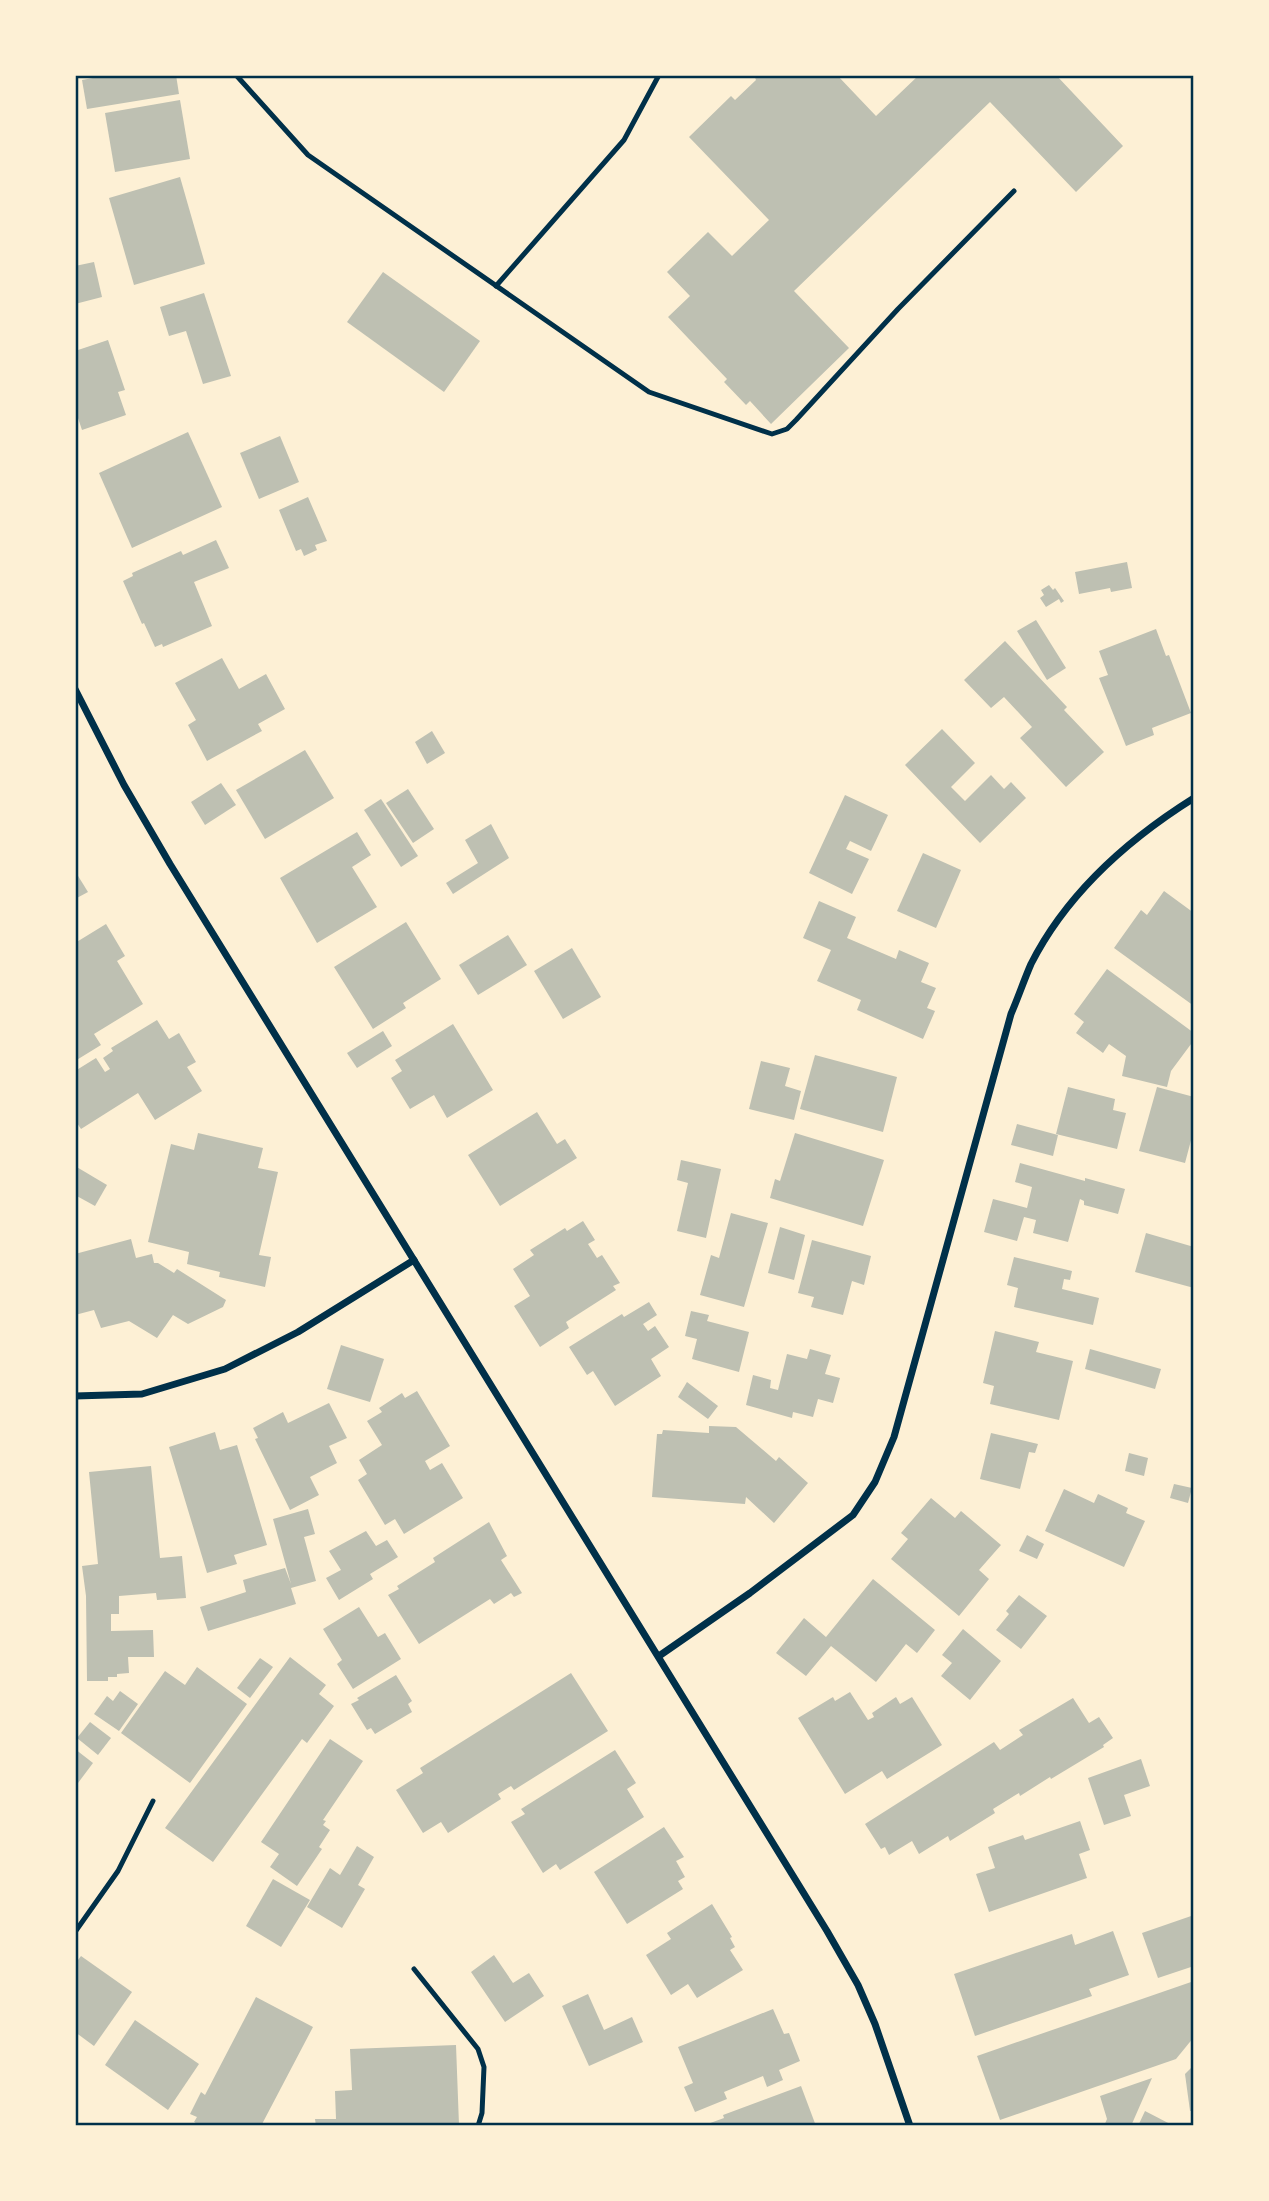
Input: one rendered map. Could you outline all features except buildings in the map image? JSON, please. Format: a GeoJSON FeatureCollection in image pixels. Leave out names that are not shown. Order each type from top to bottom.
{"type":"FeatureCollection","features":[{"type":"Feature","properties":{"kind":"street"},"geometry":{"type":"LineString","coordinates":[[75,688],[124,785],[170,864],[827,1931],[858,1985],[875,2024],[909,2126]]}},
{"type":"Feature","properties":{"kind":"street"},"geometry":{"type":"LineString","coordinates":[[659,1656],[825,1538],[853,1515],[875,1482],[894,1437],[1011,1014],[1032,964],[1063,914],[1101,867],[1156,822],[1194,798]]}},
{"type":"Feature","properties":{"kind":"street"},"geometry":{"type":"LineString","coordinates":[[75,1396],[142,1394],[225,1369],[308,1326],[414,1260]]}},
{"type":"Feature","properties":{"kind":"lane"},"geometry":{"type":"LineString","coordinates":[[236,75],[309,155],[649,392],[772,433],[787,429],[898,309],[1014,191]]}},
{"type":"Feature","properties":{"kind":"lane"},"geometry":{"type":"LineString","coordinates":[[496,286],[624,141],[659,75]]}},
{"type":"Feature","properties":{"kind":"lane"},"geometry":{"type":"LineString","coordinates":[[75,1932],[118,1871],[153,1801]]}},
{"type":"Feature","properties":{"kind":"lane"},"geometry":{"type":"LineString","coordinates":[[414,1969],[478,2049],[484,2067],[482,2113],[478,2126]]}}]}
